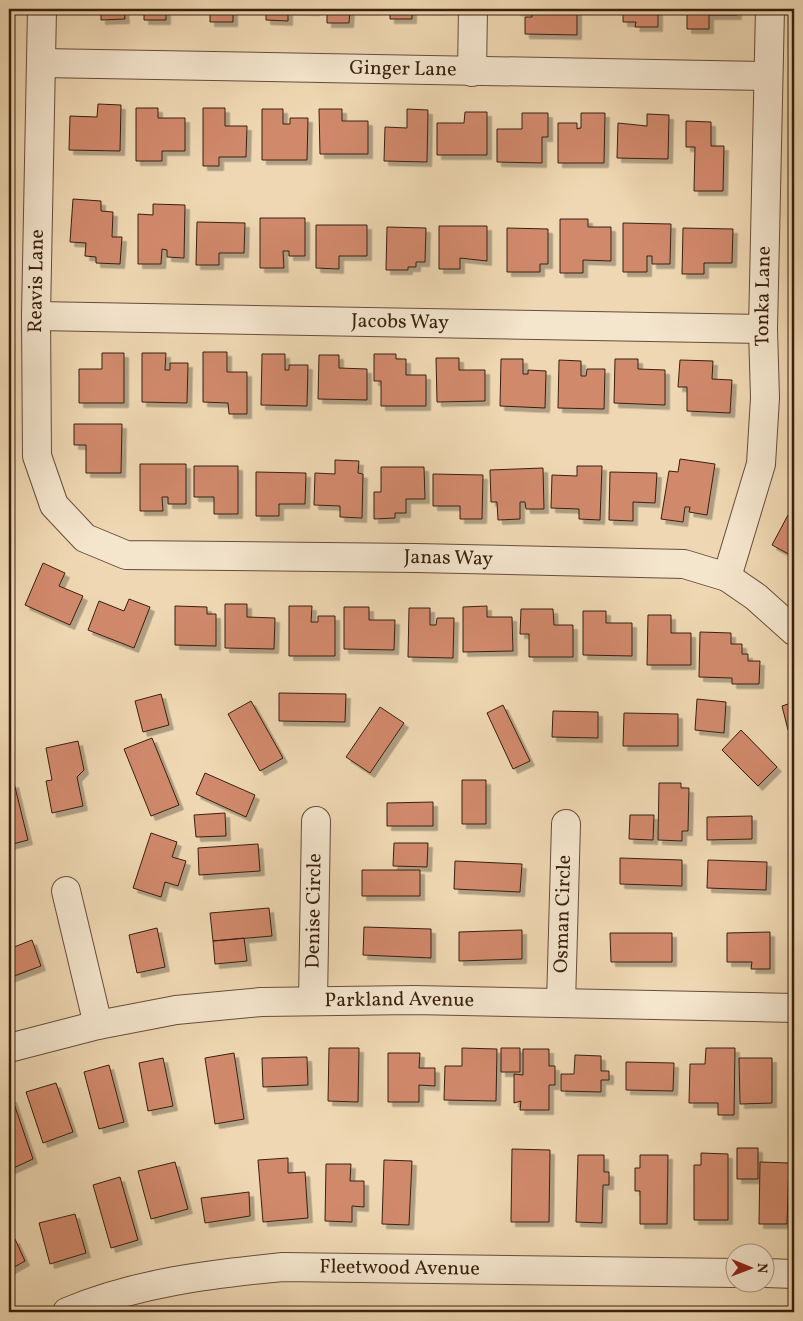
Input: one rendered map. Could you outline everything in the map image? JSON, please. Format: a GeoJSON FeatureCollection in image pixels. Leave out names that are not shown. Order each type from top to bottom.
{"type":"FeatureCollection","features":[{"type":"Feature","properties":{"kind":"street","name":"Reavis Lane"},"geometry":{"type":"LineString","coordinates":[[42,9],[36,316],[37,456],[54,505],[86,538]]}},
{"type":"Feature","properties":{"kind":"street"},"geometry":{"type":"LineString","coordinates":[[472,72],[473,9]]}},
{"type":"Feature","properties":{"kind":"street","name":"Tonka Lane"},"geometry":{"type":"LineString","coordinates":[[727,577],[761,464],[765,398],[763,330],[767,76],[770,9]]}},
{"type":"Feature","properties":{"kind":"street","name":"Ginger Lane"},"geometry":{"type":"LineString","coordinates":[[41,63],[767,76]]}},
{"type":"Feature","properties":{"kind":"street","name":"Jacobs Way"},"geometry":{"type":"LineString","coordinates":[[36,316],[763,330]]}},
{"type":"Feature","properties":{"kind":"street","name":"Janas Way"},"geometry":{"type":"LineString","coordinates":[[86,538],[126,555],[684,564],[727,577],[756,597],[794,631]]}},
{"type":"Feature","properties":{"kind":"street","name":"Denise Circle"},"geometry":{"type":"LineString","coordinates":[[313,1001],[316,821]]}},
{"type":"Feature","properties":{"kind":"street","name":"Osman Circle"},"geometry":{"type":"LineString","coordinates":[[561,1004],[566,824]]}},
{"type":"Feature","properties":{"kind":"street"},"geometry":{"type":"LineString","coordinates":[[66,891],[98,1026]]}},
{"type":"Feature","properties":{"kind":"street","name":"Parkland Avenue"},"geometry":{"type":"LineString","coordinates":[[9,1048],[98,1026],[176,1010],[261,1002],[414,1000],[794,1008]]}},
{"type":"Feature","properties":{"kind":"street","name":"Fleetwood Avenue"},"geometry":{"type":"LineString","coordinates":[[67,1312],[158,1284],[233,1272],[284,1267],[726,1273]]}},
{"type":"Feature","properties":{"kind":"street"},"geometry":{"type":"LineString","coordinates":[[776,1273],[794,1274]]}},
{"type":"Feature","properties":{"kind":"building"},"geometry":{"type":"Polygon","coordinates":[[[101,9],[124,9],[125,19],[101,20],[101,9]]]}},
{"type":"Feature","properties":{"kind":"building"},"geometry":{"type":"Polygon","coordinates":[[[144,9],[166,9],[166,20],[144,20],[144,9]]]}},
{"type":"Feature","properties":{"kind":"building"},"geometry":{"type":"Polygon","coordinates":[[[210,9],[233,9],[233,22],[210,22],[210,9]]]}},
{"type":"Feature","properties":{"kind":"building"},"geometry":{"type":"Polygon","coordinates":[[[266,9],[315,9],[315,11],[288,10],[288,21],[266,20],[266,9]]]}},
{"type":"Feature","properties":{"kind":"building"},"geometry":{"type":"Polygon","coordinates":[[[327,9],[376,10],[350,10],[349,23],[327,23],[327,9]]]}},
{"type":"Feature","properties":{"kind":"building"},"geometry":{"type":"Polygon","coordinates":[[[390,9],[412,9],[412,19],[390,19],[390,9]]]}},
{"type":"Feature","properties":{"kind":"building"},"geometry":{"type":"Polygon","coordinates":[[[516,9],[577,9],[577,35],[525,34],[525,17],[532,17],[532,12],[516,11],[516,9]]]}},
{"type":"Feature","properties":{"kind":"building"},"geometry":{"type":"Polygon","coordinates":[[[623,9],[658,9],[658,27],[635,27],[636,22],[623,22],[623,9]]]}},
{"type":"Feature","properties":{"kind":"building"},"geometry":{"type":"Polygon","coordinates":[[[687,9],[737,9],[737,15],[709,15],[709,29],[687,29],[687,9]]]}},
{"type":"Feature","properties":{"kind":"building"},"geometry":{"type":"Polygon","coordinates":[[[98,104],[121,105],[120,151],[69,150],[70,116],[97,117],[98,104]]]}},
{"type":"Feature","properties":{"kind":"building"},"geometry":{"type":"Polygon","coordinates":[[[136,108],[158,108],[158,118],[185,118],[185,151],[162,151],[162,161],[136,161],[136,108]]]}},
{"type":"Feature","properties":{"kind":"building"},"geometry":{"type":"Polygon","coordinates":[[[203,108],[225,108],[225,126],[247,126],[246,157],[219,157],[219,166],[203,166],[203,108]]]}},
{"type":"Feature","properties":{"kind":"building"},"geometry":{"type":"Polygon","coordinates":[[[262,109],[283,109],[283,124],[290,124],[290,118],[308,118],[307,160],[262,160],[262,109]]]}},
{"type":"Feature","properties":{"kind":"building"},"geometry":{"type":"Polygon","coordinates":[[[319,109],[342,109],[342,121],[368,121],[368,154],[320,154],[319,109]]]}},
{"type":"Feature","properties":{"kind":"building"},"geometry":{"type":"Polygon","coordinates":[[[407,109],[428,110],[427,162],[384,161],[385,127],[407,128],[407,109]]]}},
{"type":"Feature","properties":{"kind":"building"},"geometry":{"type":"Polygon","coordinates":[[[465,112],[487,112],[487,155],[437,155],[437,123],[464,123],[465,112]]]}},
{"type":"Feature","properties":{"kind":"building"},"geometry":{"type":"Polygon","coordinates":[[[522,113],[548,113],[548,137],[542,137],[542,163],[497,162],[497,129],[522,129],[522,113]]]}},
{"type":"Feature","properties":{"kind":"building"},"geometry":{"type":"Polygon","coordinates":[[[581,113],[605,113],[604,163],[558,163],[558,123],[577,123],[577,129],[581,128],[581,113]]]}},
{"type":"Feature","properties":{"kind":"building"},"geometry":{"type":"Polygon","coordinates":[[[647,114],[669,115],[668,159],[617,158],[618,123],[647,126],[647,114]]]}},
{"type":"Feature","properties":{"kind":"building"},"geometry":{"type":"Polygon","coordinates":[[[686,121],[711,122],[711,146],[724,146],[723,191],[694,191],[695,147],[686,147],[686,121]]]}},
{"type":"Feature","properties":{"kind":"building"},"geometry":{"type":"Polygon","coordinates":[[[73,199],[101,201],[101,211],[113,212],[112,237],[122,237],[120,264],[96,263],[96,257],[85,256],[86,243],[70,242],[73,199]]]}},
{"type":"Feature","properties":{"kind":"building"},"geometry":{"type":"Polygon","coordinates":[[[153,204],[185,205],[184,258],[167,257],[167,250],[162,249],[161,264],[138,264],[138,214],[153,215],[153,204]]]}},
{"type":"Feature","properties":{"kind":"building"},"geometry":{"type":"Polygon","coordinates":[[[260,218],[305,218],[305,256],[289,256],[289,251],[283,251],[284,268],[260,268],[260,218]]]}},
{"type":"Feature","properties":{"kind":"building"},"geometry":{"type":"Polygon","coordinates":[[[560,219],[588,219],[588,227],[611,227],[611,261],[583,260],[583,273],[560,273],[560,219]]]}},
{"type":"Feature","properties":{"kind":"building"},"geometry":{"type":"Polygon","coordinates":[[[197,222],[245,223],[244,253],[219,253],[219,265],[196,265],[197,222]]]}},
{"type":"Feature","properties":{"kind":"building"},"geometry":{"type":"Polygon","coordinates":[[[623,223],[671,224],[670,264],[652,264],[652,256],[647,256],[647,272],[623,272],[623,223]]]}},
{"type":"Feature","properties":{"kind":"building"},"geometry":{"type":"Polygon","coordinates":[[[316,225],[367,225],[367,256],[339,256],[339,269],[316,268],[316,225]]]}},
{"type":"Feature","properties":{"kind":"building"},"geometry":{"type":"Polygon","coordinates":[[[439,226],[487,226],[487,261],[460,258],[460,269],[439,269],[439,226]]]}},
{"type":"Feature","properties":{"kind":"building"},"geometry":{"type":"Polygon","coordinates":[[[387,227],[426,228],[425,262],[416,262],[416,267],[408,267],[408,270],[386,270],[387,227]]]}},
{"type":"Feature","properties":{"kind":"building"},"geometry":{"type":"Polygon","coordinates":[[[507,228],[548,229],[548,264],[540,264],[540,272],[507,272],[507,228]]]}},
{"type":"Feature","properties":{"kind":"building"},"geometry":{"type":"Polygon","coordinates":[[[683,228],[733,229],[732,263],[704,263],[704,274],[682,274],[683,228]]]}},
{"type":"Feature","properties":{"kind":"building"},"geometry":{"type":"Polygon","coordinates":[[[203,352],[227,352],[227,372],[247,372],[247,414],[229,414],[228,403],[203,402],[203,352]]]}},
{"type":"Feature","properties":{"kind":"building"},"geometry":{"type":"Polygon","coordinates":[[[102,353],[124,353],[124,403],[79,403],[79,369],[102,369],[102,353]]]}},
{"type":"Feature","properties":{"kind":"building"},"geometry":{"type":"Polygon","coordinates":[[[142,353],[166,353],[165,370],[170,370],[170,363],[188,363],[187,403],[142,402],[142,353]]]}},
{"type":"Feature","properties":{"kind":"building"},"geometry":{"type":"Polygon","coordinates":[[[262,354],[285,354],[285,370],[289,370],[289,365],[308,365],[307,406],[261,405],[262,354]]]}},
{"type":"Feature","properties":{"kind":"building"},"geometry":{"type":"Polygon","coordinates":[[[374,354],[396,354],[396,359],[406,359],[406,375],[426,375],[426,406],[381,406],[381,381],[374,381],[374,354]]]}},
{"type":"Feature","properties":{"kind":"building"},"geometry":{"type":"Polygon","coordinates":[[[319,355],[339,355],[339,368],[367,369],[367,400],[318,399],[319,355]]]}},
{"type":"Feature","properties":{"kind":"building"},"geometry":{"type":"Polygon","coordinates":[[[436,358],[459,358],[459,370],[485,370],[485,401],[437,402],[436,358]]]}},
{"type":"Feature","properties":{"kind":"building"},"geometry":{"type":"Polygon","coordinates":[[[501,359],[523,359],[523,374],[528,374],[528,370],[546,371],[545,408],[500,406],[501,359]]]}},
{"type":"Feature","properties":{"kind":"building"},"geometry":{"type":"Polygon","coordinates":[[[615,359],[638,359],[638,369],[665,370],[665,405],[614,403],[615,359]]]}},
{"type":"Feature","properties":{"kind":"building"},"geometry":{"type":"Polygon","coordinates":[[[559,360],[581,361],[581,376],[586,376],[587,369],[605,369],[604,409],[558,408],[559,360]]]}},
{"type":"Feature","properties":{"kind":"building"},"geometry":{"type":"Polygon","coordinates":[[[680,360],[713,361],[712,379],[732,380],[730,413],[687,411],[687,387],[678,387],[680,360]]]}},
{"type":"Feature","properties":{"kind":"building"},"geometry":{"type":"Polygon","coordinates":[[[74,424],[122,424],[121,473],[86,473],[86,445],[74,445],[74,424]]]}},
{"type":"Feature","properties":{"kind":"building"},"geometry":{"type":"Polygon","coordinates":[[[680,459],[715,464],[707,515],[689,512],[690,507],[685,507],[683,522],[661,519],[669,471],[678,472],[680,459]]]}},
{"type":"Feature","properties":{"kind":"building"},"geometry":{"type":"Polygon","coordinates":[[[335,460],[359,461],[358,473],[363,474],[362,518],[340,517],[340,506],[314,505],[315,473],[335,474],[335,460]]]}},
{"type":"Feature","properties":{"kind":"building"},"geometry":{"type":"Polygon","coordinates":[[[140,464],[186,464],[186,504],[168,504],[168,497],[162,497],[163,511],[140,511],[140,464]]]}},
{"type":"Feature","properties":{"kind":"building"},"geometry":{"type":"Polygon","coordinates":[[[194,466],[238,466],[238,514],[214,514],[214,497],[194,497],[194,466]]]}},
{"type":"Feature","properties":{"kind":"building"},"geometry":{"type":"Polygon","coordinates":[[[577,466],[602,466],[600,520],[579,519],[579,509],[551,508],[552,475],[577,476],[577,466]]]}},
{"type":"Feature","properties":{"kind":"building"},"geometry":{"type":"Polygon","coordinates":[[[381,467],[424,467],[425,499],[406,499],[406,513],[395,513],[395,518],[374,519],[374,492],[381,492],[381,467]]]}},
{"type":"Feature","properties":{"kind":"building"},"geometry":{"type":"Polygon","coordinates":[[[543,468],[544,509],[526,509],[525,502],[520,502],[520,519],[498,520],[497,502],[491,502],[490,470],[543,468]]]}},
{"type":"Feature","properties":{"kind":"building"},"geometry":{"type":"Polygon","coordinates":[[[256,472],[306,473],[305,504],[279,504],[279,516],[256,516],[256,472]]]}},
{"type":"Feature","properties":{"kind":"building"},"geometry":{"type":"Polygon","coordinates":[[[610,472],[657,473],[655,503],[633,502],[633,521],[609,520],[610,472]]]}},
{"type":"Feature","properties":{"kind":"building"},"geometry":{"type":"Polygon","coordinates":[[[433,474],[483,475],[482,519],[460,519],[460,506],[433,506],[433,474]]]}},
{"type":"Feature","properties":{"kind":"building"},"geometry":{"type":"Polygon","coordinates":[[[788,515],[794,519],[794,557],[772,545],[788,515]]]}},
{"type":"Feature","properties":{"kind":"building"},"geometry":{"type":"Polygon","coordinates":[[[43,563],[65,573],[59,586],[83,596],[70,625],[25,605],[43,563]]]}},
{"type":"Feature","properties":{"kind":"building"},"geometry":{"type":"Polygon","coordinates":[[[129,599],[150,607],[134,648],[88,630],[99,601],[124,611],[129,599]]]}},
{"type":"Feature","properties":{"kind":"building"},"geometry":{"type":"Polygon","coordinates":[[[225,604],[247,604],[247,617],[275,618],[274,649],[225,648],[225,604]]]}},
{"type":"Feature","properties":{"kind":"building"},"geometry":{"type":"Polygon","coordinates":[[[175,606],[207,607],[207,614],[216,614],[216,646],[175,645],[175,606]]]}},
{"type":"Feature","properties":{"kind":"building"},"geometry":{"type":"Polygon","coordinates":[[[289,606],[312,606],[311,622],[318,622],[318,616],[335,616],[335,656],[289,656],[289,606]]]}},
{"type":"Feature","properties":{"kind":"building"},"geometry":{"type":"Polygon","coordinates":[[[487,606],[487,617],[512,617],[513,651],[463,652],[463,607],[487,606]]]}},
{"type":"Feature","properties":{"kind":"building"},"geometry":{"type":"Polygon","coordinates":[[[344,607],[369,607],[369,620],[395,620],[394,650],[344,649],[344,607]]]}},
{"type":"Feature","properties":{"kind":"building"},"geometry":{"type":"Polygon","coordinates":[[[409,608],[430,608],[430,625],[436,625],[437,618],[454,618],[453,658],[408,657],[409,608]]]}},
{"type":"Feature","properties":{"kind":"building"},"geometry":{"type":"Polygon","coordinates":[[[521,609],[553,609],[554,625],[573,625],[573,657],[529,657],[529,634],[520,634],[521,609]]]}},
{"type":"Feature","properties":{"kind":"building"},"geometry":{"type":"Polygon","coordinates":[[[583,611],[606,611],[606,623],[632,623],[632,656],[583,655],[583,611]]]}},
{"type":"Feature","properties":{"kind":"building"},"geometry":{"type":"Polygon","coordinates":[[[648,615],[671,615],[671,633],[691,633],[691,665],[647,665],[648,615]]]}},
{"type":"Feature","properties":{"kind":"building"},"geometry":{"type":"Polygon","coordinates":[[[700,632],[731,633],[731,644],[742,644],[742,654],[748,654],[748,661],[760,661],[759,684],[732,684],[732,678],[699,677],[700,632]]]}},
{"type":"Feature","properties":{"kind":"building"},"geometry":{"type":"Polygon","coordinates":[[[279,693],[346,694],[345,722],[279,721],[279,693]]]}},
{"type":"Feature","properties":{"kind":"building"},"geometry":{"type":"Polygon","coordinates":[[[161,694],[169,725],[143,732],[135,701],[161,694]]]}},
{"type":"Feature","properties":{"kind":"building"},"geometry":{"type":"Polygon","coordinates":[[[697,699],[726,702],[724,733],[695,730],[697,699]]]}},
{"type":"Feature","properties":{"kind":"building"},"geometry":{"type":"Polygon","coordinates":[[[251,701],[283,758],[260,771],[228,714],[251,701]]]}},
{"type":"Feature","properties":{"kind":"building"},"geometry":{"type":"Polygon","coordinates":[[[794,702],[794,728],[788,730],[782,706],[794,702]]]}},
{"type":"Feature","properties":{"kind":"building"},"geometry":{"type":"Polygon","coordinates":[[[503,705],[530,761],[513,769],[487,713],[503,705]]]}},
{"type":"Feature","properties":{"kind":"building"},"geometry":{"type":"Polygon","coordinates":[[[380,707],[404,723],[370,773],[346,757],[380,707]]]}},
{"type":"Feature","properties":{"kind":"building"},"geometry":{"type":"Polygon","coordinates":[[[553,711],[598,712],[598,738],[552,737],[553,711]]]}},
{"type":"Feature","properties":{"kind":"building"},"geometry":{"type":"Polygon","coordinates":[[[624,713],[678,714],[678,746],[623,746],[624,713]]]}},
{"type":"Feature","properties":{"kind":"building"},"geometry":{"type":"Polygon","coordinates":[[[741,730],[777,767],[758,786],[722,750],[741,730]]]}},
{"type":"Feature","properties":{"kind":"building"},"geometry":{"type":"Polygon","coordinates":[[[152,738],[179,805],[151,816],[124,749],[152,738]]]}},
{"type":"Feature","properties":{"kind":"building"},"geometry":{"type":"Polygon","coordinates":[[[78,741],[84,770],[77,777],[83,806],[52,813],[46,781],[52,780],[46,748],[78,741]]]}},
{"type":"Feature","properties":{"kind":"building"},"geometry":{"type":"Polygon","coordinates":[[[205,773],[255,795],[246,817],[196,794],[205,773]]]}},
{"type":"Feature","properties":{"kind":"building"},"geometry":{"type":"Polygon","coordinates":[[[462,780],[486,780],[486,824],[462,824],[462,780]]]}},
{"type":"Feature","properties":{"kind":"building"},"geometry":{"type":"Polygon","coordinates":[[[14,783],[28,840],[9,845],[9,784],[14,783]]]}},
{"type":"Feature","properties":{"kind":"building"},"geometry":{"type":"Polygon","coordinates":[[[659,783],[681,783],[681,788],[689,788],[688,831],[682,831],[682,841],[658,840],[659,783]]]}},
{"type":"Feature","properties":{"kind":"building"},"geometry":{"type":"Polygon","coordinates":[[[433,802],[433,826],[387,826],[387,803],[433,802]]]}},
{"type":"Feature","properties":{"kind":"building"},"geometry":{"type":"Polygon","coordinates":[[[225,813],[226,836],[196,837],[194,815],[225,813]]]}},
{"type":"Feature","properties":{"kind":"building"},"geometry":{"type":"Polygon","coordinates":[[[630,815],[654,815],[653,840],[629,839],[630,815]]]}},
{"type":"Feature","properties":{"kind":"building"},"geometry":{"type":"Polygon","coordinates":[[[752,816],[752,839],[707,840],[707,817],[752,816]]]}},
{"type":"Feature","properties":{"kind":"building"},"geometry":{"type":"Polygon","coordinates":[[[151,833],[177,842],[172,857],[186,861],[178,886],[165,882],[161,897],[133,888],[151,833]]]}},
{"type":"Feature","properties":{"kind":"building"},"geometry":{"type":"Polygon","coordinates":[[[394,843],[428,843],[427,867],[393,866],[394,843]]]}},
{"type":"Feature","properties":{"kind":"building"},"geometry":{"type":"Polygon","coordinates":[[[258,844],[260,871],[199,875],[198,848],[258,844]]]}},
{"type":"Feature","properties":{"kind":"building"},"geometry":{"type":"Polygon","coordinates":[[[620,858],[682,860],[682,886],[620,884],[620,858]]]}},
{"type":"Feature","properties":{"kind":"building"},"geometry":{"type":"Polygon","coordinates":[[[708,860],[767,862],[766,890],[707,888],[708,860]]]}},
{"type":"Feature","properties":{"kind":"building"},"geometry":{"type":"Polygon","coordinates":[[[455,861],[522,864],[520,892],[454,889],[455,861]]]}},
{"type":"Feature","properties":{"kind":"building"},"geometry":{"type":"Polygon","coordinates":[[[362,870],[420,870],[420,896],[362,896],[362,870]]]}},
{"type":"Feature","properties":{"kind":"building"},"geometry":{"type":"Polygon","coordinates":[[[269,908],[272,936],[213,941],[210,913],[269,908]]]}},
{"type":"Feature","properties":{"kind":"building"},"geometry":{"type":"Polygon","coordinates":[[[364,927],[431,929],[431,958],[363,955],[364,927]]]}},
{"type":"Feature","properties":{"kind":"building"},"geometry":{"type":"Polygon","coordinates":[[[157,928],[165,967],[137,973],[129,935],[157,928]]]}},
{"type":"Feature","properties":{"kind":"building"},"geometry":{"type":"Polygon","coordinates":[[[522,930],[522,959],[459,961],[459,932],[522,930]]]}},
{"type":"Feature","properties":{"kind":"building"},"geometry":{"type":"Polygon","coordinates":[[[770,932],[770,969],[751,969],[752,962],[727,962],[727,933],[770,932]]]}},
{"type":"Feature","properties":{"kind":"building"},"geometry":{"type":"Polygon","coordinates":[[[610,933],[672,933],[672,962],[611,962],[610,933]]]}},
{"type":"Feature","properties":{"kind":"building"},"geometry":{"type":"Polygon","coordinates":[[[244,938],[247,961],[215,964],[213,941],[244,938]]]}},
{"type":"Feature","properties":{"kind":"building"},"geometry":{"type":"Polygon","coordinates":[[[32,940],[41,966],[9,978],[9,949],[32,940]]]}},
{"type":"Feature","properties":{"kind":"building"},"geometry":{"type":"Polygon","coordinates":[[[329,1048],[359,1048],[358,1102],[328,1101],[329,1048]]]}},
{"type":"Feature","properties":{"kind":"building"},"geometry":{"type":"Polygon","coordinates":[[[462,1048],[497,1049],[496,1101],[444,1100],[445,1066],[462,1066],[462,1048]]]}},
{"type":"Feature","properties":{"kind":"building"},"geometry":{"type":"Polygon","coordinates":[[[501,1048],[520,1048],[520,1072],[501,1072],[501,1048]]]}},
{"type":"Feature","properties":{"kind":"building"},"geometry":{"type":"Polygon","coordinates":[[[706,1048],[735,1048],[734,1115],[718,1115],[718,1103],[689,1103],[690,1064],[705,1064],[706,1048]]]}},
{"type":"Feature","properties":{"kind":"building"},"geometry":{"type":"Polygon","coordinates":[[[523,1049],[549,1049],[549,1066],[555,1066],[555,1085],[549,1085],[549,1110],[520,1110],[521,1101],[514,1103],[514,1074],[523,1075],[523,1049]]]}},
{"type":"Feature","properties":{"kind":"building"},"geometry":{"type":"Polygon","coordinates":[[[234,1053],[244,1119],[215,1124],[205,1058],[234,1053]]]}},
{"type":"Feature","properties":{"kind":"building"},"geometry":{"type":"Polygon","coordinates":[[[388,1053],[420,1053],[419,1068],[435,1068],[435,1086],[419,1085],[419,1102],[388,1102],[388,1053]]]}},
{"type":"Feature","properties":{"kind":"building"},"geometry":{"type":"Polygon","coordinates":[[[575,1055],[601,1056],[601,1071],[609,1071],[609,1080],[601,1080],[601,1092],[561,1091],[561,1074],[574,1074],[575,1055]]]}},
{"type":"Feature","properties":{"kind":"building"},"geometry":{"type":"Polygon","coordinates":[[[307,1057],[308,1085],[263,1087],[262,1058],[307,1057]]]}},
{"type":"Feature","properties":{"kind":"building"},"geometry":{"type":"Polygon","coordinates":[[[163,1058],[173,1106],[148,1111],[139,1063],[163,1058]]]}},
{"type":"Feature","properties":{"kind":"building"},"geometry":{"type":"Polygon","coordinates":[[[739,1058],[772,1058],[772,1103],[740,1104],[739,1058]]]}},
{"type":"Feature","properties":{"kind":"building"},"geometry":{"type":"Polygon","coordinates":[[[626,1062],[674,1063],[673,1091],[626,1090],[626,1062]]]}},
{"type":"Feature","properties":{"kind":"building"},"geometry":{"type":"Polygon","coordinates":[[[109,1065],[124,1122],[99,1129],[84,1072],[109,1065]]]}},
{"type":"Feature","properties":{"kind":"building"},"geometry":{"type":"Polygon","coordinates":[[[56,1083],[73,1132],[43,1143],[26,1092],[56,1083]]]}},
{"type":"Feature","properties":{"kind":"building"},"geometry":{"type":"Polygon","coordinates":[[[12,1098],[33,1159],[9,1170],[9,1099],[12,1098]]]}},
{"type":"Feature","properties":{"kind":"building"},"geometry":{"type":"Polygon","coordinates":[[[737,1148],[758,1148],[758,1179],[737,1179],[737,1148]]]}},
{"type":"Feature","properties":{"kind":"building"},"geometry":{"type":"Polygon","coordinates":[[[512,1149],[550,1150],[549,1222],[511,1222],[512,1149]]]}},
{"type":"Feature","properties":{"kind":"building"},"geometry":{"type":"Polygon","coordinates":[[[701,1153],[728,1154],[728,1220],[694,1220],[694,1165],[701,1165],[701,1153]]]}},
{"type":"Feature","properties":{"kind":"building"},"geometry":{"type":"Polygon","coordinates":[[[578,1155],[604,1155],[604,1172],[609,1172],[609,1185],[603,1185],[602,1223],[576,1222],[578,1155]]]}},
{"type":"Feature","properties":{"kind":"building"},"geometry":{"type":"Polygon","coordinates":[[[640,1155],[668,1155],[667,1224],[640,1224],[640,1191],[635,1191],[635,1168],[640,1168],[640,1155]]]}},
{"type":"Feature","properties":{"kind":"building"},"geometry":{"type":"Polygon","coordinates":[[[288,1158],[288,1173],[305,1172],[308,1218],[263,1222],[258,1160],[288,1158]]]}},
{"type":"Feature","properties":{"kind":"building"},"geometry":{"type":"Polygon","coordinates":[[[384,1160],[412,1161],[409,1225],[382,1224],[384,1160]]]}},
{"type":"Feature","properties":{"kind":"building"},"geometry":{"type":"Polygon","coordinates":[[[175,1162],[188,1209],[151,1219],[138,1171],[175,1162]]]}},
{"type":"Feature","properties":{"kind":"building"},"geometry":{"type":"Polygon","coordinates":[[[760,1162],[789,1163],[787,1224],[759,1224],[760,1162]]]}},
{"type":"Feature","properties":{"kind":"building"},"geometry":{"type":"Polygon","coordinates":[[[326,1164],[351,1164],[350,1181],[364,1181],[364,1207],[352,1206],[352,1222],[325,1221],[326,1164]]]}},
{"type":"Feature","properties":{"kind":"building"},"geometry":{"type":"Polygon","coordinates":[[[120,1177],[138,1240],[111,1248],[93,1185],[120,1177]]]}},
{"type":"Feature","properties":{"kind":"building"},"geometry":{"type":"Polygon","coordinates":[[[249,1192],[250,1216],[205,1223],[201,1198],[249,1192]]]}},
{"type":"Feature","properties":{"kind":"building"},"geometry":{"type":"Polygon","coordinates":[[[75,1214],[86,1253],[50,1264],[39,1223],[75,1214]]]}},
{"type":"Feature","properties":{"kind":"building"},"geometry":{"type":"Polygon","coordinates":[[[15,1239],[25,1261],[9,1270],[9,1241],[15,1239]]]}}]}
